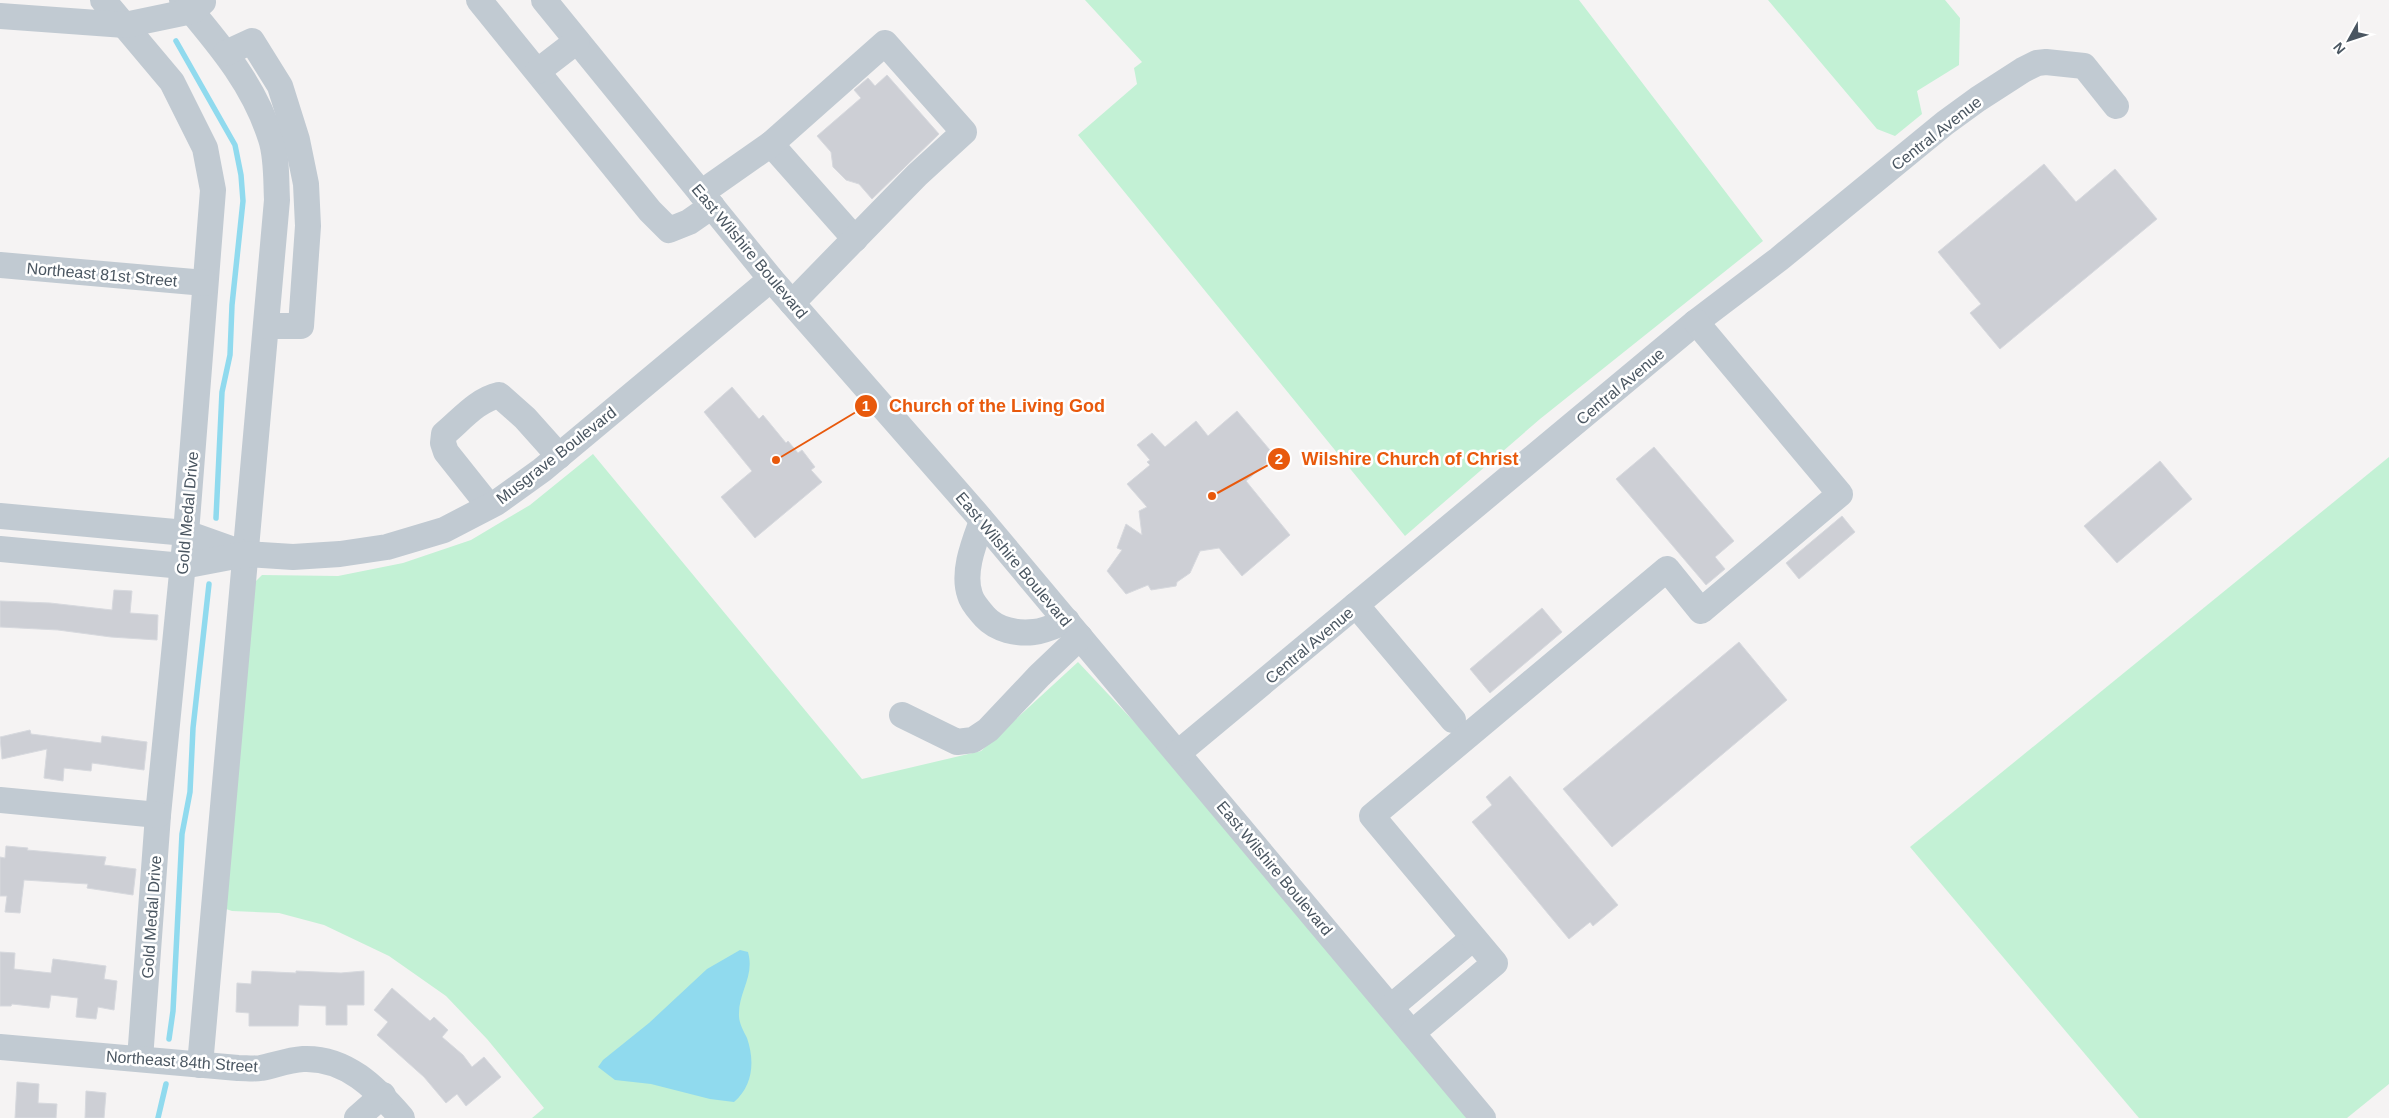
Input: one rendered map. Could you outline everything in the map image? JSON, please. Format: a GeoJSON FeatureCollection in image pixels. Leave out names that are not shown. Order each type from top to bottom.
{"type":"FeatureCollection","features":[{"type":"Feature","properties":{"kind":"street"},"geometry":{"type":"LineString","coordinates":[[52,20],[64,13],[73,0]]}},
{"type":"Feature","properties":{"kind":"street","name":"Gold Medal Drive"},"geometry":{"type":"LineString","coordinates":[[103,0],[172,82],[205,148],[214,190],[183,566],[158,815],[140,1060]]}},
{"type":"Feature","properties":{"kind":"street"},"geometry":{"type":"LineString","coordinates":[[479,0],[650,211],[669,230],[689,222],[706,200],[885,42],[964,132],[917,175],[792,303]]}},
{"type":"Feature","properties":{"kind":"street","name":"East Wilshire Boulevard"},"geometry":{"type":"LineString","coordinates":[[544,0],[771,280],[1074,629],[1483,1118]]}},
{"type":"Feature","properties":{"kind":"street"},"geometry":{"type":"LineString","coordinates":[[0,16],[124,25],[193,4],[242,76],[271,140],[277,200],[200,1064]]}},
{"type":"Feature","properties":{"kind":"street"},"geometry":{"type":"LineString","coordinates":[[226,53],[252,41],[280,86],[298,140],[306,184],[308,226],[301,326],[266,326]]}},
{"type":"Feature","properties":{"kind":"street"},"geometry":{"type":"LineString","coordinates":[[538,71],[577,41]]}},
{"type":"Feature","properties":{"kind":"street","name":"Central Avenue"},"geometry":{"type":"LineString","coordinates":[[1178,753],[1696,322],[1779,259],[1945,123],[1985,94],[2023,70],[2046,62],[2084,66],[2116,106]]}},
{"type":"Feature","properties":{"kind":"street"},"geometry":{"type":"LineString","coordinates":[[770,144],[855,239]]}},
{"type":"Feature","properties":{"kind":"street"},"geometry":{"type":"LineString","coordinates":[[275,167],[302,161]]}},
{"type":"Feature","properties":{"kind":"street","name":"Northeast 81st Street"},"geometry":{"type":"LineString","coordinates":[[0,265],[205,283]]}},
{"type":"Feature","properties":{"kind":"street","name":"Musgrave Boulevard"},"geometry":{"type":"LineString","coordinates":[[0,549],[183,566],[246,554],[293,557],[340,554],[387,547],[444,530],[489,506],[559,456],[771,280]]}},
{"type":"Feature","properties":{"kind":"street"},"geometry":{"type":"LineString","coordinates":[[1412,1033],[1495,963],[1372,816],[1667,569],[1701,611],[1840,494],[1696,322]]}},
{"type":"Feature","properties":{"kind":"street"},"geometry":{"type":"LineString","coordinates":[[489,506],[446,452],[443,443],[444,434],[475,407],[491,397],[499,395],[525,418],[559,456]]}},
{"type":"Feature","properties":{"kind":"street","name":"Musgrave Boulevard"},"geometry":{"type":"LineString","coordinates":[[0,516],[186,532],[246,554]]}},
{"type":"Feature","properties":{"kind":"street"},"geometry":{"type":"LineString","coordinates":[[982,521],[971,550],[968,577],[970,595],[978,609],[991,623],[1008,631],[1035,632],[1074,629]]}},
{"type":"Feature","properties":{"kind":"street"},"geometry":{"type":"LineString","coordinates":[[1356,606],[1453,720]]}},
{"type":"Feature","properties":{"kind":"street"},"geometry":{"type":"LineString","coordinates":[[902,715],[957,742],[973,740],[988,730],[1074,629]]}},
{"type":"Feature","properties":{"kind":"street"},"geometry":{"type":"LineString","coordinates":[[0,800],[158,815]]}},
{"type":"Feature","properties":{"kind":"street"},"geometry":{"type":"LineString","coordinates":[[1391,1007],[1473,938]]}},
{"type":"Feature","properties":{"kind":"street","name":"Northeast 84th Street"},"geometry":{"type":"LineString","coordinates":[[0,1047],[140,1060],[260,1068],[303,1059],[328,1061],[348,1069],[383,1096],[402,1118]]}},
{"type":"Feature","properties":{"kind":"street"},"geometry":{"type":"LineString","coordinates":[[356,1118],[383,1096]]}},
{"type":"Feature","properties":{"kind":"green space"},"geometry":{"type":"Polygon","coordinates":[[[1085,0],[1579,0],[1763,241],[1540,419],[1405,536],[1078,135],[1137,84],[1134,68],[1142,62],[1085,0]]]}},
{"type":"Feature","properties":{"kind":"green space"},"geometry":{"type":"Polygon","coordinates":[[[1768,0],[1945,0],[1960,18],[1959,65],[1917,91],[1922,114],[1895,136],[1877,129],[1768,0]]]}},
{"type":"Feature","properties":{"kind":"green space"},"geometry":{"type":"Polygon","coordinates":[[[593,454],[862,779],[981,751],[1078,662],[1171,761],[1469,1118],[532,1118],[544,1108],[487,1039],[446,996],[389,956],[324,925],[279,913],[232,911],[223,908],[251,586],[262,575],[338,576],[403,563],[471,540],[530,505],[593,454]]]}},
{"type":"Feature","properties":{"kind":"green space"},"geometry":{"type":"Polygon","coordinates":[[[2389,457],[2389,1084],[2347,1118],[2139,1118],[1910,847],[2389,457]]]}},
{"type":"Feature","properties":{"kind":"water"},"geometry":{"type":"Polygon","coordinates":[[[740,950],[748,952],[750,961],[748,977],[739,1007],[739,1016],[750,1047],[751,1073],[745,1088],[734,1102],[710,1099],[651,1084],[615,1080],[598,1067],[603,1060],[649,1023],[707,969],[740,950]]]}},
{"type":"Feature","properties":{"kind":"building"},"geometry":{"type":"Polygon","coordinates":[[[887,75],[939,134],[872,199],[859,184],[846,180],[833,167],[831,152],[817,136],[861,98],[854,90],[868,78],[875,86],[887,75]]]}},
{"type":"Feature","properties":{"kind":"building"},"geometry":{"type":"Polygon","coordinates":[[[2044,164],[2076,202],[2115,169],[2157,219],[2000,349],[1970,313],[1981,304],[1938,252],[2044,164]]]}},
{"type":"Feature","properties":{"kind":"building"},"geometry":{"type":"Polygon","coordinates":[[[732,387],[759,419],[763,415],[786,443],[788,441],[798,453],[802,450],[815,467],[811,470],[822,482],[755,538],[721,497],[752,471],[704,412],[732,387]]]}},
{"type":"Feature","properties":{"kind":"building"},"geometry":{"type":"Polygon","coordinates":[[[1237,411],[1275,456],[1246,481],[1290,535],[1242,576],[1219,548],[1200,551],[1190,573],[1177,582],[1176,586],[1151,590],[1148,585],[1126,594],[1107,571],[1122,550],[1117,548],[1126,524],[1142,535],[1139,511],[1147,507],[1127,484],[1150,465],[1147,462],[1150,460],[1137,445],[1152,433],[1165,447],[1196,421],[1208,436],[1237,411]]]}},
{"type":"Feature","properties":{"kind":"building"},"geometry":{"type":"Polygon","coordinates":[[[1654,447],[1734,541],[1715,557],[1725,569],[1706,585],[1616,479],[1654,447]]]}},
{"type":"Feature","properties":{"kind":"building"},"geometry":{"type":"Polygon","coordinates":[[[2160,461],[2192,499],[2117,563],[2084,526],[2160,461]]]}},
{"type":"Feature","properties":{"kind":"building"},"geometry":{"type":"Polygon","coordinates":[[[1842,516],[1855,532],[1799,579],[1786,563],[1842,516]]]}},
{"type":"Feature","properties":{"kind":"building"},"geometry":{"type":"Polygon","coordinates":[[[114,590],[132,591],[130,613],[158,615],[157,640],[111,637],[58,630],[0,627],[0,601],[50,603],[112,610],[114,590]]]}},
{"type":"Feature","properties":{"kind":"building"},"geometry":{"type":"Polygon","coordinates":[[[1542,608],[1562,632],[1490,693],[1470,669],[1542,608]]]}},
{"type":"Feature","properties":{"kind":"building"},"geometry":{"type":"Polygon","coordinates":[[[1739,642],[1787,700],[1612,847],[1563,789],[1739,642]]]}},
{"type":"Feature","properties":{"kind":"building"},"geometry":{"type":"Polygon","coordinates":[[[30,730],[31,734],[101,743],[102,736],[147,742],[144,770],[92,763],[91,771],[64,768],[63,781],[44,778],[47,749],[2,759],[0,737],[30,730]]]}},
{"type":"Feature","properties":{"kind":"building"},"geometry":{"type":"Polygon","coordinates":[[[1510,776],[1618,905],[1593,926],[1590,922],[1569,939],[1472,822],[1492,805],[1486,797],[1510,776]]]}},
{"type":"Feature","properties":{"kind":"building"},"geometry":{"type":"Polygon","coordinates":[[[6,846],[28,848],[27,850],[106,857],[104,865],[136,869],[133,895],[87,888],[88,884],[24,880],[20,913],[5,912],[7,896],[0,896],[0,857],[5,858],[6,846]]]}},
{"type":"Feature","properties":{"kind":"building"},"geometry":{"type":"Polygon","coordinates":[[[0,952],[15,953],[14,969],[51,973],[53,959],[106,966],[104,979],[117,981],[114,1010],[98,1007],[96,1019],[76,1017],[78,998],[51,995],[49,1008],[12,1004],[11,1006],[0,1006],[0,952]]]}},
{"type":"Feature","properties":{"kind":"building"},"geometry":{"type":"Polygon","coordinates":[[[252,971],[341,973],[364,971],[364,1005],[347,1005],[347,1025],[326,1025],[326,1006],[299,1005],[298,1026],[249,1026],[249,1013],[236,1012],[237,983],[251,984],[252,971]]]}},
{"type":"Feature","properties":{"kind":"building"},"geometry":{"type":"Polygon","coordinates":[[[392,988],[430,1021],[434,1017],[448,1030],[442,1037],[463,1055],[472,1067],[484,1057],[501,1077],[466,1106],[457,1094],[446,1103],[424,1077],[377,1035],[388,1022],[374,1010],[392,988]]]}},
{"type":"Feature","properties":{"kind":"building"},"geometry":{"type":"Polygon","coordinates":[[[17,1082],[39,1084],[38,1103],[57,1104],[56,1118],[15,1118],[17,1082]]]}},
{"type":"Feature","properties":{"kind":"building"},"geometry":{"type":"Polygon","coordinates":[[[86,1091],[106,1093],[104,1118],[85,1118],[86,1091]]]}},
{"type":"Feature","properties":{"kind":"waterway"},"geometry":{"type":"LineString","coordinates":[[176,41],[235,145],[241,175],[243,201],[232,305],[230,355],[222,392],[216,518]]}},
{"type":"Feature","properties":{"kind":"waterway"},"geometry":{"type":"LineString","coordinates":[[169,1039],[173,1011],[182,834],[190,792],[193,728],[209,584]]}},
{"type":"Feature","properties":{"kind":"waterway"},"geometry":{"type":"LineString","coordinates":[[158,1118],[166,1084]]}},
{"type":"Feature","properties":{"kind":"place","name":"Church of the Living God"},"geometry":{"type":"Point","coordinates":[776,460]}},
{"type":"Feature","properties":{"kind":"place","name":"Wilshire Church of Christ"},"geometry":{"type":"Point","coordinates":[1212,496]}}]}
